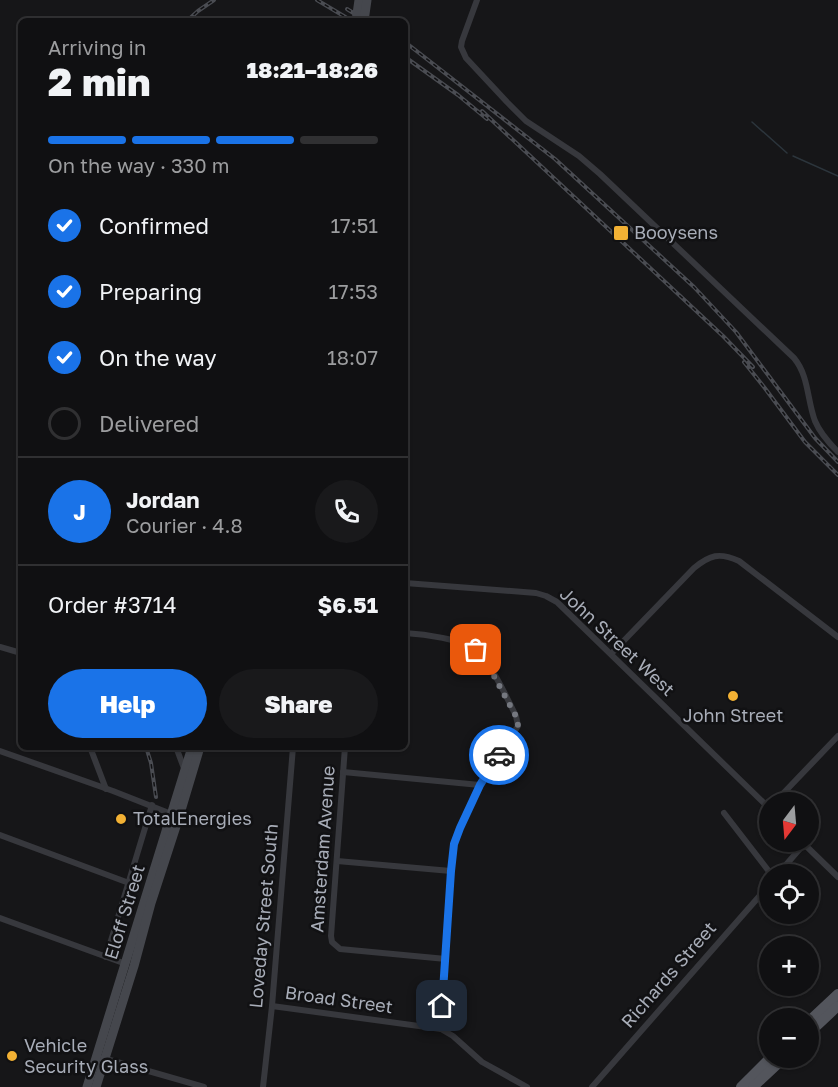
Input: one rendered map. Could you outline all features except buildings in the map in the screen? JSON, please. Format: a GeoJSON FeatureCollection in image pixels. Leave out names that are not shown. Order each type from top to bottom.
{"type":"FeatureCollection","features":[{"type":"Feature","properties":{"kind":"main road"},"geometry":{"type":"LineString","coordinates":[[819,1012],[838,994]]}},
{"type":"Feature","properties":{"kind":"main road"},"geometry":{"type":"LineString","coordinates":[[819,1023],[838,1005]]}},
{"type":"Feature","properties":{"kind":"main road"},"geometry":{"type":"LineString","coordinates":[[741,1087],[760,1068]]}},
{"type":"Feature","properties":{"kind":"main road"},"geometry":{"type":"LineString","coordinates":[[753,1087],[773,1068]]}},
{"type":"Feature","properties":{"kind":"street"},"geometry":{"type":"LineString","coordinates":[[356,18],[359,0]]}},
{"type":"Feature","properties":{"kind":"street"},"geometry":{"type":"LineString","coordinates":[[364,18],[367,0]]}},
{"type":"Feature","properties":{"kind":"street"},"geometry":{"type":"LineString","coordinates":[[477,0],[462,41],[461,47],[466,58],[520,114],[600,174],[794,358],[803,373],[816,424],[838,452]]}},
{"type":"Feature","properties":{"kind":"street"},"geometry":{"type":"LineString","coordinates":[[611,654],[694,568],[712,556],[721,555],[739,561],[838,637]]}},
{"type":"Feature","properties":{"kind":"street","name":"John Street West"},"geometry":{"type":"LineString","coordinates":[[408,583],[518,591],[546,596],[561,605],[759,798]]}},
{"type":"Feature","properties":{"kind":"street"},"geometry":{"type":"LineString","coordinates":[[408,633],[435,636],[476,650],[489,667],[516,716],[518,726],[480,785],[456,836],[451,871],[441,1029]]}},
{"type":"Feature","properties":{"kind":"street"},"geometry":{"type":"LineString","coordinates":[[0,647],[18,652]]}},
{"type":"Feature","properties":{"kind":"street"},"geometry":{"type":"LineString","coordinates":[[785,792],[838,736]]}},
{"type":"Feature","properties":{"kind":"street"},"geometry":{"type":"LineString","coordinates":[[91,750],[106,789]]}},
{"type":"Feature","properties":{"kind":"street"},"geometry":{"type":"LineString","coordinates":[[177,750],[185,771]]}},
{"type":"Feature","properties":{"kind":"street","name":"Eloff Street"},"geometry":{"type":"LineString","coordinates":[[176,814],[191,750]]}},
{"type":"Feature","properties":{"kind":"street","name":"Eloff Street"},"geometry":{"type":"LineString","coordinates":[[96,1087],[101,1058],[176,814],[199,750]]}},
{"type":"Feature","properties":{"kind":"street","name":"Loveday Street South"},"geometry":{"type":"LineString","coordinates":[[263,1087],[272,1006],[292,750]]}},
{"type":"Feature","properties":{"kind":"street","name":"Amsterdam Avenue"},"geometry":{"type":"LineString","coordinates":[[345,750],[331,936],[334,945],[340,949],[446,959]]}},
{"type":"Feature","properties":{"kind":"street"},"geometry":{"type":"LineString","coordinates":[[0,751],[176,814]]}},
{"type":"Feature","properties":{"kind":"street"},"geometry":{"type":"LineString","coordinates":[[343,772],[480,785]]}},
{"type":"Feature","properties":{"kind":"street"},"geometry":{"type":"LineString","coordinates":[[106,957],[151,806]]}},
{"type":"Feature","properties":{"kind":"street"},"geometry":{"type":"LineString","coordinates":[[724,813],[763,864]]}},
{"type":"Feature","properties":{"kind":"street"},"geometry":{"type":"LineString","coordinates":[[0,835],[129,883]]}},
{"type":"Feature","properties":{"kind":"street"},"geometry":{"type":"LineString","coordinates":[[786,864],[796,852]]}},
{"type":"Feature","properties":{"kind":"street"},"geometry":{"type":"LineString","coordinates":[[812,852],[838,877]]}},
{"type":"Feature","properties":{"kind":"street"},"geometry":{"type":"LineString","coordinates":[[337,861],[451,871]]}},
{"type":"Feature","properties":{"kind":"street","name":"Richards Street"},"geometry":{"type":"LineString","coordinates":[[592,1087],[759,897]]}},
{"type":"Feature","properties":{"kind":"street"},"geometry":{"type":"LineString","coordinates":[[0,918],[130,965]]}},
{"type":"Feature","properties":{"kind":"street","name":"Broad Street"},"geometry":{"type":"LineString","coordinates":[[272,1006],[441,1029],[453,1036],[482,1062],[526,1087]]}},
{"type":"Feature","properties":{"kind":"street"},"geometry":{"type":"LineString","coordinates":[[101,1058],[204,1087]]}},
{"type":"Feature","properties":{"kind":"street","name":"Eloff Street"},"geometry":{"type":"LineString","coordinates":[[87,1087],[101,1058]]}},
{"type":"Feature","properties":{"kind":"waterway"},"geometry":{"type":"LineString","coordinates":[[752,122],[787,153]]}},
{"type":"Feature","properties":{"kind":"waterway"},"geometry":{"type":"LineString","coordinates":[[793,156],[838,176]]}},
{"type":"Feature","properties":{"kind":"railway"},"geometry":{"type":"LineString","coordinates":[[190,18],[214,0]]}},
{"type":"Feature","properties":{"kind":"railway"},"geometry":{"type":"LineString","coordinates":[[317,0],[347,18]]}},
{"type":"Feature","properties":{"kind":"railway"},"geometry":{"type":"LineString","coordinates":[[347,9],[361,18]]}},
{"type":"Feature","properties":{"kind":"railway"},"geometry":{"type":"LineString","coordinates":[[408,44],[555,159],[694,287],[736,332],[815,438],[838,462]]}},
{"type":"Feature","properties":{"kind":"railway"},"geometry":{"type":"LineString","coordinates":[[408,59],[487,119]]}},
{"type":"Feature","properties":{"kind":"railway"},"geometry":{"type":"LineString","coordinates":[[482,111],[723,336],[753,367]]}},
{"type":"Feature","properties":{"kind":"railway"},"geometry":{"type":"LineString","coordinates":[[744,362],[805,442],[838,475]]}},
{"type":"Feature","properties":{"kind":"railway"},"geometry":{"type":"LineString","coordinates":[[147,750],[156,797]]}},
{"type":"Feature","properties":{"kind":"way so far"},"geometry":{"type":"LineString","coordinates":[[476,650],[489,667],[517,718],[518,726],[499,755]]}},
{"type":"Feature","properties":{"kind":"place","name":"Booysens"},"geometry":{"type":"Point","coordinates":[621,233]}},
{"type":"Feature","properties":{"kind":"place","name":"John Street"},"geometry":{"type":"Point","coordinates":[733,696]}},
{"type":"Feature","properties":{"kind":"place","name":"TotalEnergies"},"geometry":{"type":"Point","coordinates":[121,819]}},
{"type":"Feature","properties":{"kind":"place","name":"Vehicle Security Glass"},"geometry":{"type":"Point","coordinates":[12,1056]}},
{"type":"Feature","properties":{"kind":"route"},"geometry":{"type":"LineString","coordinates":[[442,1006],[454,844],[480,785],[499,755]]}}]}
